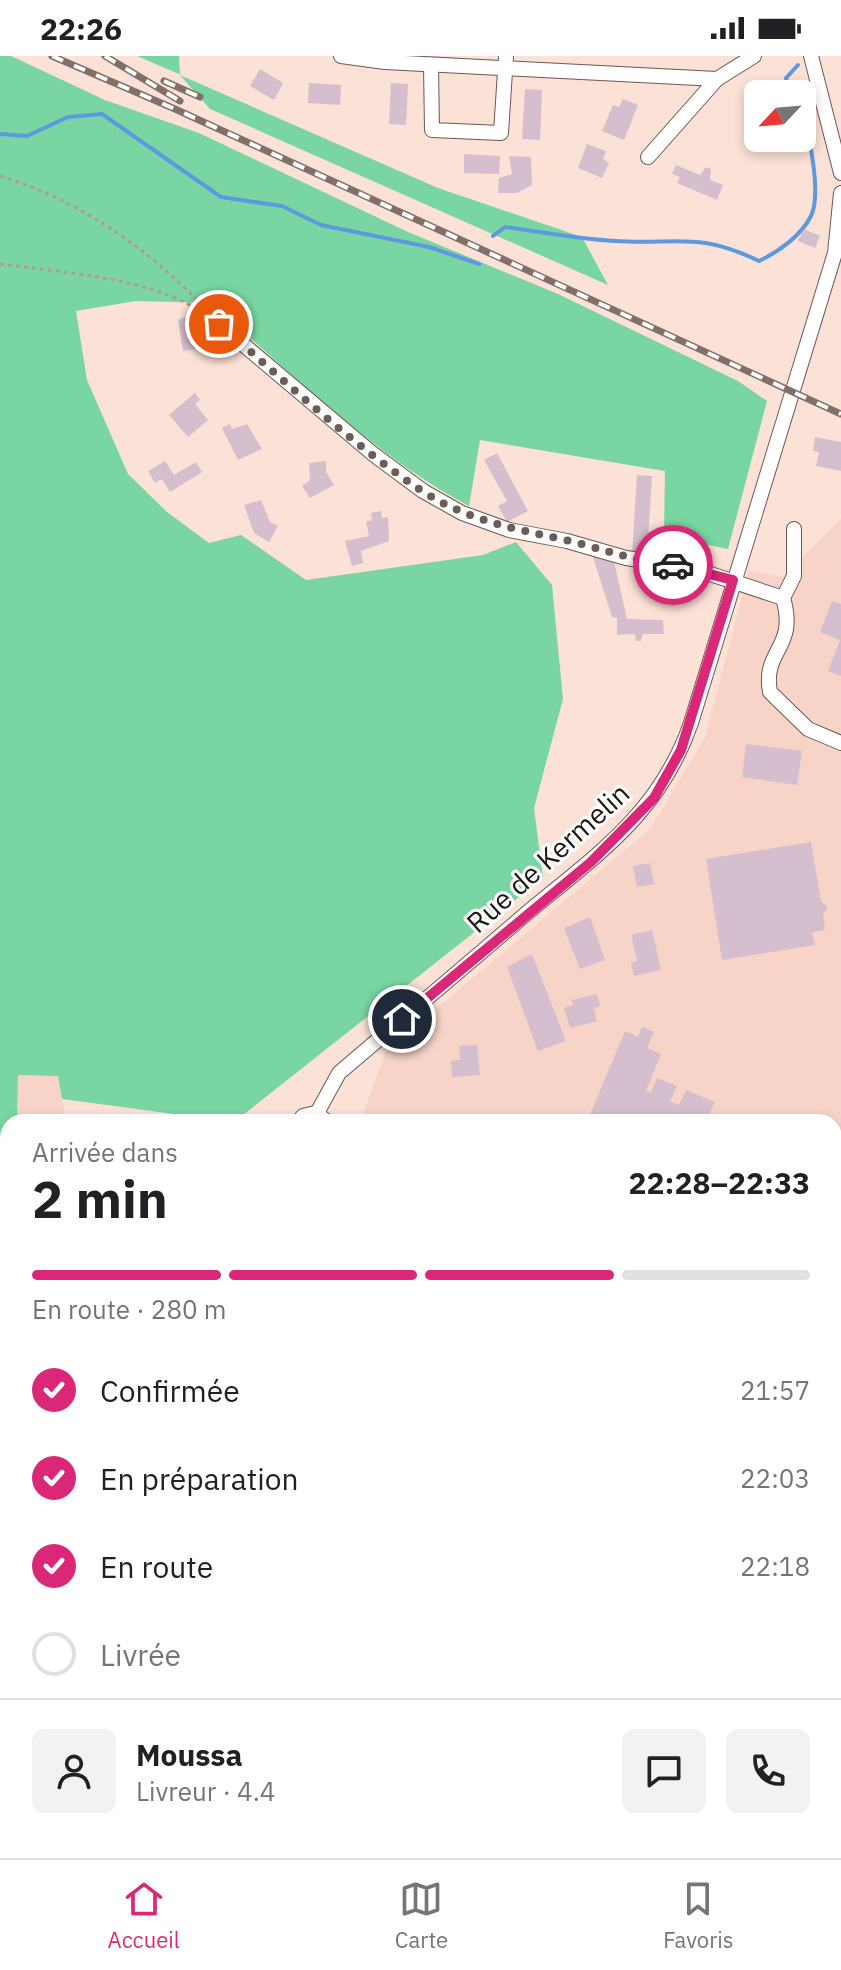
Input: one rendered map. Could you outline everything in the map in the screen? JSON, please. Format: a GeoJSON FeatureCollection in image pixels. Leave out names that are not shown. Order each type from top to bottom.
{"type":"FeatureCollection","features":[{"type":"Feature","properties":{"kind":"street"},"geometry":{"type":"LineString","coordinates":[[341,56],[408,60],[431,65],[506,63],[717,79]]}},
{"type":"Feature","properties":{"kind":"street"},"geometry":{"type":"LineString","coordinates":[[648,157],[717,79],[754,56]]}},
{"type":"Feature","properties":{"kind":"street"},"geometry":{"type":"LineString","coordinates":[[811,56],[841,173]]}},
{"type":"Feature","properties":{"kind":"street"},"geometry":{"type":"LineString","coordinates":[[431,65],[432,130],[501,133],[506,63]]}},
{"type":"Feature","properties":{"kind":"street","name":"Rue de Kermelin"},"geometry":{"type":"LineString","coordinates":[[324,1114],[339,1073],[591,862],[654,798],[681,750],[835,253],[841,193]]}},
{"type":"Feature","properties":{"kind":"street"},"geometry":{"type":"LineString","coordinates":[[219,324],[373,454],[423,491],[462,513],[509,530],[567,541],[626,558],[689,567],[783,598]]}},
{"type":"Feature","properties":{"kind":"street"},"geometry":{"type":"LineString","coordinates":[[794,529],[794,576],[783,598],[789,619],[787,636],[767,677],[770,692],[779,705],[808,729],[841,743]]}},
{"type":"Feature","properties":{"kind":"path"},"geometry":{"type":"LineString","coordinates":[[0,176],[88,212],[176,276],[219,324]]}},
{"type":"Feature","properties":{"kind":"path"},"geometry":{"type":"LineString","coordinates":[[0,264],[109,280],[188,302],[219,324]]}},
{"type":"Feature","properties":{"kind":"shaded area"},"geometry":{"type":"Polygon","coordinates":[[[841,519],[841,1114],[363,1114],[386,1051],[651,828],[705,737],[749,570],[782,577],[841,519]]]}},
{"type":"Feature","properties":{"kind":"shaded area"},"geometry":{"type":"Polygon","coordinates":[[[18,1075],[58,1076],[65,1114],[17,1114],[18,1075]]]}},
{"type":"Feature","properties":{"kind":"green space"},"geometry":{"type":"Polygon","coordinates":[[[0,56],[11,56],[105,100],[199,133],[408,232],[558,294],[738,381],[767,401],[728,549],[664,536],[665,471],[480,440],[469,506],[404,466],[344,420],[229,319],[216,303],[136,301],[76,311],[87,380],[128,474],[167,512],[209,543],[241,535],[306,580],[483,555],[516,542],[552,585],[563,699],[534,808],[543,878],[244,1114],[174,1114],[62,1099],[58,1076],[18,1075],[17,1114],[0,1114],[0,56]]]}},
{"type":"Feature","properties":{"kind":"green space"},"geometry":{"type":"Polygon","coordinates":[[[137,56],[179,56],[180,75],[438,188],[582,237],[608,285],[210,109],[179,74],[137,56]]]}},
{"type":"Feature","properties":{"kind":"building"},"geometry":{"type":"Polygon","coordinates":[[[260,69],[283,83],[274,100],[250,86],[260,69]]]}},
{"type":"Feature","properties":{"kind":"building"},"geometry":{"type":"Polygon","coordinates":[[[309,83],[341,85],[340,105],[308,103],[309,83]]]}},
{"type":"Feature","properties":{"kind":"building"},"geometry":{"type":"Polygon","coordinates":[[[391,83],[408,84],[406,125],[389,124],[391,83]]]}},
{"type":"Feature","properties":{"kind":"building"},"geometry":{"type":"Polygon","coordinates":[[[525,89],[542,90],[540,140],[522,139],[525,89]]]}},
{"type":"Feature","properties":{"kind":"building"},"geometry":{"type":"Polygon","coordinates":[[[623,99],[638,105],[624,140],[602,131],[613,105],[619,107],[623,99]]]}},
{"type":"Feature","properties":{"kind":"building"},"geometry":{"type":"Polygon","coordinates":[[[587,144],[606,151],[603,159],[609,163],[602,178],[578,168],[587,144]]]}},
{"type":"Feature","properties":{"kind":"building"},"geometry":{"type":"Polygon","coordinates":[[[464,154],[500,156],[499,174],[464,173],[464,154]]]}},
{"type":"Feature","properties":{"kind":"building"},"geometry":{"type":"Polygon","coordinates":[[[509,156],[531,157],[532,185],[517,193],[498,193],[499,178],[512,174],[509,156]]]}},
{"type":"Feature","properties":{"kind":"building"},"geometry":{"type":"Polygon","coordinates":[[[676,165],[700,175],[706,167],[711,169],[710,180],[723,185],[717,200],[677,183],[680,177],[672,174],[676,165]]]}},
{"type":"Feature","properties":{"kind":"building"},"geometry":{"type":"Polygon","coordinates":[[[804,229],[820,236],[815,248],[798,241],[804,229]]]}},
{"type":"Feature","properties":{"kind":"building"},"geometry":{"type":"Polygon","coordinates":[[[200,317],[204,348],[183,351],[178,320],[200,317]]]}},
{"type":"Feature","properties":{"kind":"building"},"geometry":{"type":"Polygon","coordinates":[[[195,393],[200,400],[195,404],[208,420],[188,437],[169,415],[195,393]]]}},
{"type":"Feature","properties":{"kind":"building"},"geometry":{"type":"Polygon","coordinates":[[[230,424],[232,429],[247,424],[262,449],[238,460],[222,428],[230,424]]]}},
{"type":"Feature","properties":{"kind":"building"},"geometry":{"type":"Polygon","coordinates":[[[815,437],[841,442],[841,471],[816,466],[819,452],[813,451],[815,437]]]}},
{"type":"Feature","properties":{"kind":"building"},"geometry":{"type":"Polygon","coordinates":[[[497,453],[528,511],[507,522],[498,506],[507,501],[484,460],[497,453]]]}},
{"type":"Feature","properties":{"kind":"building"},"geometry":{"type":"Polygon","coordinates":[[[165,461],[174,475],[196,462],[202,472],[170,492],[162,479],[155,483],[148,471],[165,461]]]}},
{"type":"Feature","properties":{"kind":"building"},"geometry":{"type":"Polygon","coordinates":[[[326,461],[326,472],[334,485],[310,498],[302,486],[310,480],[309,463],[326,461]]]}},
{"type":"Feature","properties":{"kind":"building"},"geometry":{"type":"Polygon","coordinates":[[[637,475],[652,476],[647,556],[632,555],[637,475]]]}},
{"type":"Feature","properties":{"kind":"building"},"geometry":{"type":"Polygon","coordinates":[[[261,500],[270,522],[278,526],[269,542],[254,533],[244,505],[261,500]]]}},
{"type":"Feature","properties":{"kind":"building"},"geometry":{"type":"Polygon","coordinates":[[[381,511],[382,518],[388,517],[389,541],[361,551],[363,563],[352,566],[345,541],[369,536],[366,522],[372,520],[371,513],[381,511]]]}},
{"type":"Feature","properties":{"kind":"building"},"geometry":{"type":"Polygon","coordinates":[[[593,557],[614,561],[627,619],[663,620],[664,634],[643,634],[641,641],[636,641],[635,634],[617,635],[617,618],[612,617],[593,557]]]}},
{"type":"Feature","properties":{"kind":"building"},"geometry":{"type":"Polygon","coordinates":[[[832,601],[841,604],[841,676],[828,671],[840,640],[820,632],[832,601]]]}},
{"type":"Feature","properties":{"kind":"building"},"geometry":{"type":"Polygon","coordinates":[[[746,744],[802,751],[797,785],[742,777],[746,744]]]}},
{"type":"Feature","properties":{"kind":"building"},"geometry":{"type":"Polygon","coordinates":[[[811,842],[821,901],[828,907],[823,915],[825,930],[812,932],[815,945],[722,960],[706,859],[811,842]]]}},
{"type":"Feature","properties":{"kind":"building"},"geometry":{"type":"Polygon","coordinates":[[[650,863],[654,884],[637,887],[633,866],[650,863]]]}},
{"type":"Feature","properties":{"kind":"building"},"geometry":{"type":"Polygon","coordinates":[[[590,917],[605,960],[580,969],[564,928],[590,917]]]}},
{"type":"Feature","properties":{"kind":"building"},"geometry":{"type":"Polygon","coordinates":[[[652,930],[661,970],[634,976],[631,963],[637,961],[631,935],[652,930]]]}},
{"type":"Feature","properties":{"kind":"building"},"geometry":{"type":"Polygon","coordinates":[[[532,954],[566,1041],[538,1051],[507,967],[532,954]]]}},
{"type":"Feature","properties":{"kind":"building"},"geometry":{"type":"Polygon","coordinates":[[[597,994],[600,1006],[594,1008],[597,1021],[570,1028],[564,1008],[573,1005],[572,1000],[597,994]]]}},
{"type":"Feature","properties":{"kind":"building"},"geometry":{"type":"Polygon","coordinates":[[[642,1027],[654,1032],[647,1048],[661,1054],[646,1091],[651,1093],[657,1078],[677,1086],[670,1101],[679,1105],[686,1090],[715,1102],[709,1114],[590,1114],[625,1031],[638,1037],[642,1027]]]}},
{"type":"Feature","properties":{"kind":"building"},"geometry":{"type":"Polygon","coordinates":[[[477,1045],[480,1075],[452,1077],[451,1061],[460,1060],[459,1046],[477,1045]]]}},
{"type":"Feature","properties":{"kind":"waterway"},"geometry":{"type":"LineString","coordinates":[[786,80],[798,65]]}},
{"type":"Feature","properties":{"kind":"waterway"},"geometry":{"type":"LineString","coordinates":[[0,134],[27,136],[68,117],[102,114],[221,197],[282,206],[321,225],[429,247],[479,264]]}},
{"type":"Feature","properties":{"kind":"waterway"},"geometry":{"type":"LineString","coordinates":[[493,236],[505,227],[601,240],[687,241],[719,246],[759,261],[795,237],[811,216],[815,195],[811,152]]}},
{"type":"Feature","properties":{"kind":"railway"},"geometry":{"type":"LineString","coordinates":[[52,56],[175,109],[841,414]]}},
{"type":"Feature","properties":{"kind":"railway"},"geometry":{"type":"LineString","coordinates":[[105,56],[180,101]]}},
{"type":"Feature","properties":{"kind":"railway"},"geometry":{"type":"LineString","coordinates":[[164,81],[200,97]]}},
{"type":"Feature","properties":{"kind":"way so far"},"geometry":{"type":"LineString","coordinates":[[219,324],[373,454],[423,491],[462,513],[509,530],[567,541],[626,558],[673,565]]}},
{"type":"Feature","properties":{"kind":"route"},"geometry":{"type":"LineString","coordinates":[[402,1019],[591,862],[637,819],[669,773],[691,723],[733,580],[673,565]]}}]}
